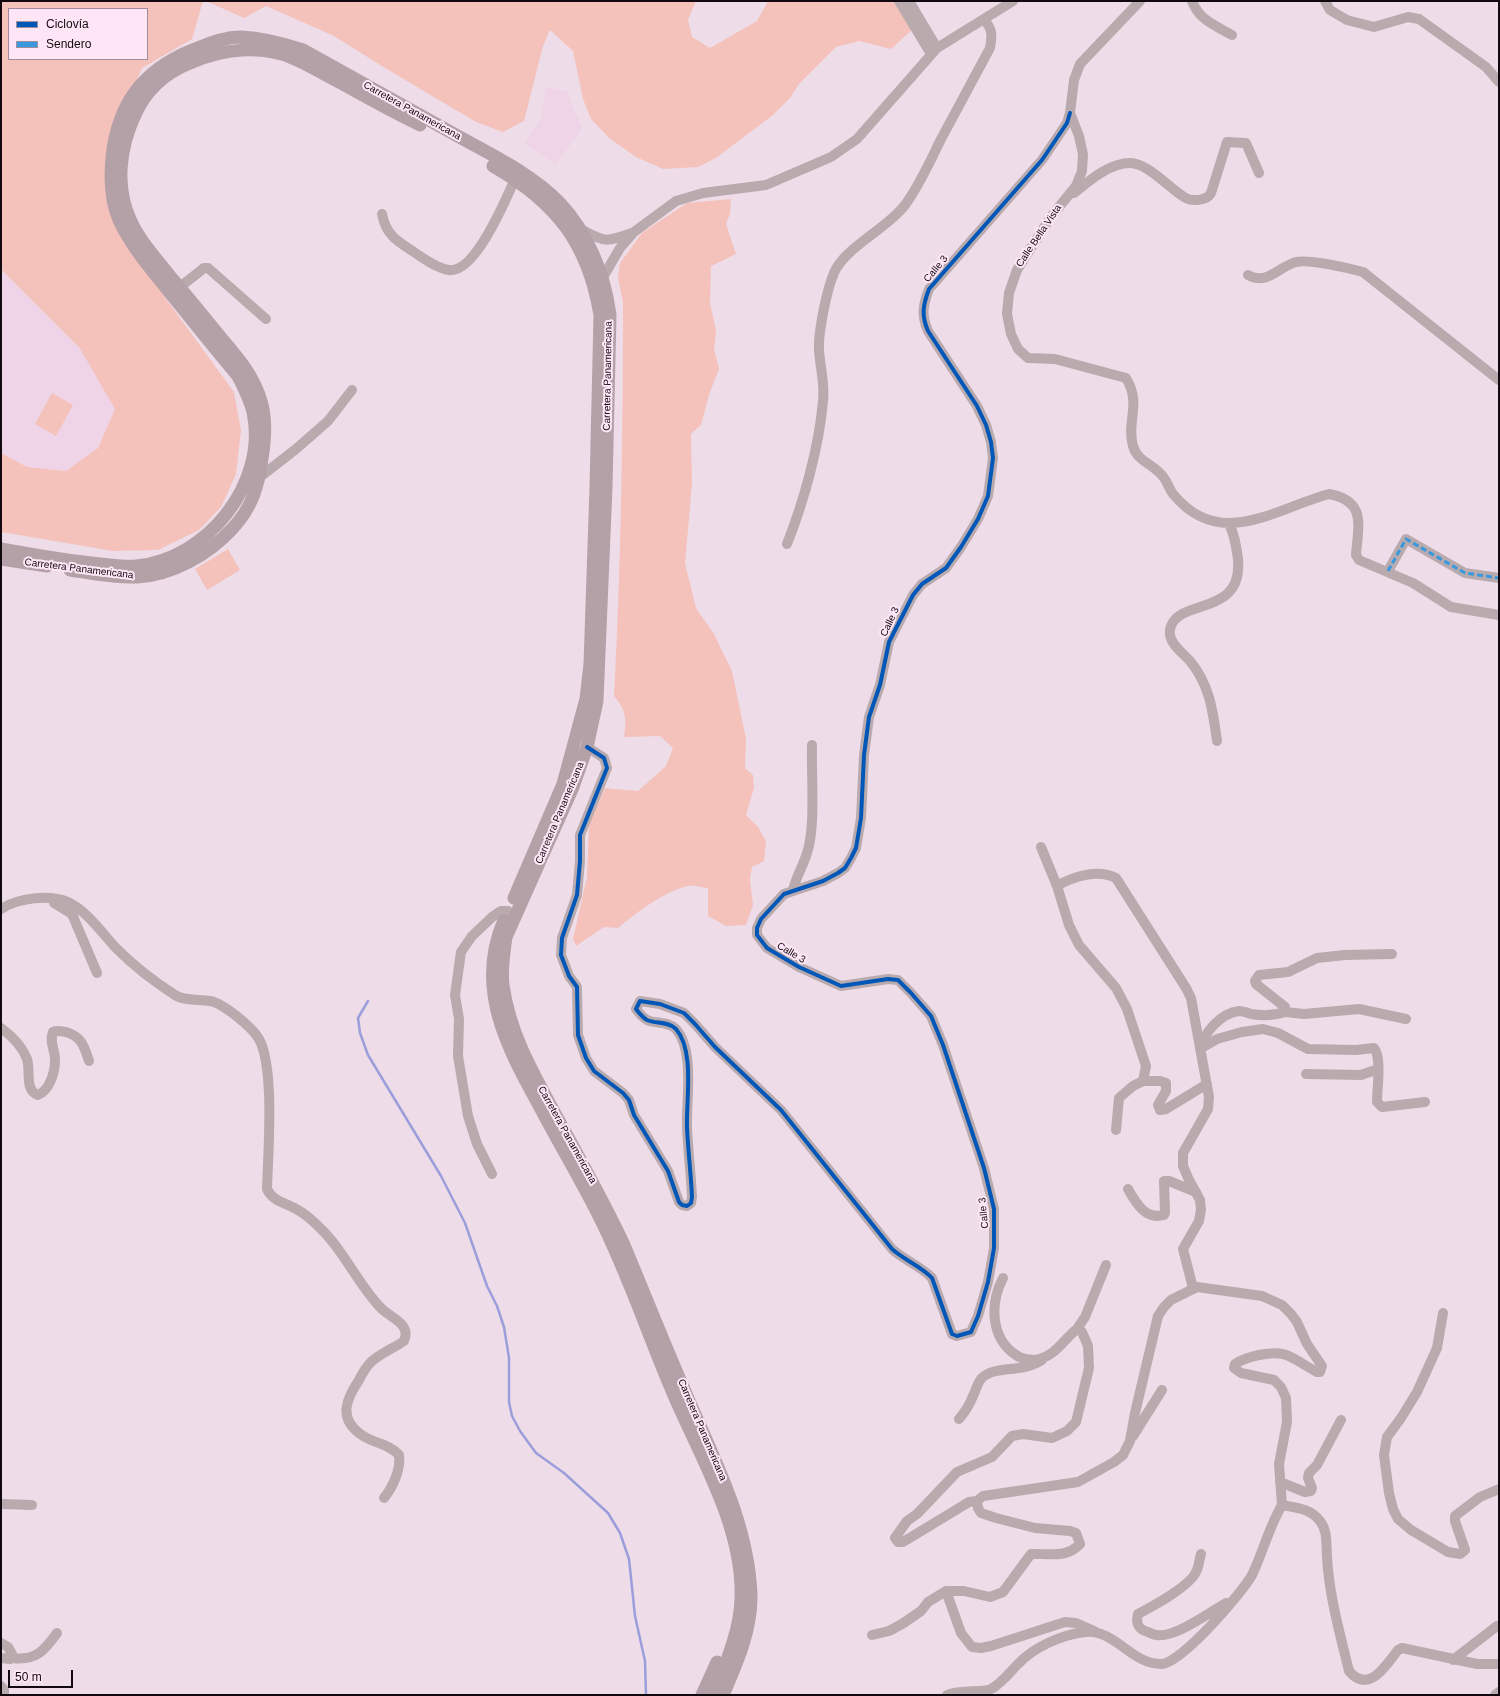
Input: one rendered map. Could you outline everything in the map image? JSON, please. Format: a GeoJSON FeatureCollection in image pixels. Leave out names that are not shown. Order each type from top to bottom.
{"type":"FeatureCollection","features":[{"type":"Feature","properties":{"kind":"main road","name":"Carretera Panamericana"},"geometry":{"type":"LineString","coordinates":[[1,549],[72,562],[120,566],[136,566],[164,561],[199,541],[215,529],[245,486],[255,441],[254,414],[247,392],[238,376],[136,251],[119,219],[112,189],[111,164],[115,135],[122,112],[133,93],[160,67],[186,52],[218,40],[240,37],[277,42],[302,50],[516,168],[559,202],[579,228],[596,260],[608,296],[610,315],[606,488],[597,701],[587,747],[573,787],[506,937],[503,961],[503,984],[510,1015],[522,1053],[607,1208],[725,1484],[740,1526],[747,1558],[751,1594],[749,1620],[744,1641],[723,1695]]}},
{"type":"Feature","properties":{"kind":"main road","name":"Carretera Panamericana"},"geometry":{"type":"LineString","coordinates":[[1,559],[121,576],[151,575],[167,570],[198,556],[222,540],[250,507],[260,477],[265,443],[264,413],[257,389],[249,372],[146,246],[129,218],[121,190],[121,167],[124,143],[140,103],[161,80],[176,69],[201,58],[220,52],[268,51],[294,58],[469,151],[515,179],[553,210],[579,246],[592,281],[600,315],[590,664],[586,699],[563,784],[497,937],[492,963],[493,987],[499,1021],[512,1058],[598,1214],[615,1248],[671,1389],[705,1463],[731,1530],[738,1559],[741,1599],[729,1655],[713,1695]]}},
{"type":"Feature","properties":{"kind":"main road"},"geometry":{"type":"LineString","coordinates":[[702,1695],[741,1599]]}},
{"type":"Feature","properties":{"kind":"main road"},"geometry":{"type":"LineString","coordinates":[[727,1695],[730,1689],[729,1682]]}},
{"type":"Feature","properties":{"kind":"street"},"geometry":{"type":"LineString","coordinates":[[899,1],[934,51]]}},
{"type":"Feature","properties":{"kind":"street"},"geometry":{"type":"LineString","coordinates":[[909,1],[934,51]]}},
{"type":"Feature","properties":{"kind":"street"},"geometry":{"type":"LineString","coordinates":[[602,279],[620,248],[634,232],[676,201],[703,193],[766,185],[831,157],[857,139],[877,118],[934,51],[1013,1]]}},
{"type":"Feature","properties":{"kind":"street"},"geometry":{"type":"LineString","coordinates":[[1072,117],[1074,80],[1080,64],[1140,1]]}},
{"type":"Feature","properties":{"kind":"street"},"geometry":{"type":"LineString","coordinates":[[1192,1],[1203,19],[1232,36]]}},
{"type":"Feature","properties":{"kind":"street"},"geometry":{"type":"LineString","coordinates":[[1325,1],[1330,10],[1347,20],[1374,27],[1408,18],[1418,19],[1486,67],[1499,82]]}},
{"type":"Feature","properties":{"kind":"street"},"geometry":{"type":"LineString","coordinates":[[787,544],[801,508],[820,430],[823,400],[823,371],[819,350],[821,325],[834,273],[843,259],[897,214],[905,205],[990,48],[992,32],[989,25],[984,20]]}},
{"type":"Feature","properties":{"kind":"street","name":"Calle Bella Vista"},"geometry":{"type":"LineString","coordinates":[[1072,117],[1079,136],[1083,154],[1082,170],[1076,186],[1039,234],[1017,270],[1009,293],[1007,314],[1011,334],[1018,349],[1028,358],[1055,359],[1126,378],[1131,386],[1134,407],[1130,435],[1137,454],[1164,477],[1172,493],[1195,514],[1209,521],[1229,524],[1266,517],[1329,494],[1339,495],[1356,508],[1359,517],[1360,526],[1356,555],[1359,560],[1388,571],[1413,583],[1451,607],[1499,615]]}},
{"type":"Feature","properties":{"kind":"street","name":"Calle 3"},"geometry":{"type":"LineString","coordinates":[[587,747],[604,758],[607,768],[580,835],[580,861],[577,895],[562,938],[561,955],[569,976],[577,987],[578,1034],[586,1058],[594,1071],[623,1093],[629,1100],[634,1115],[668,1170],[679,1202],[682,1205],[688,1206],[691,1203],[692,1197],[687,1126],[688,1087],[685,1046],[676,1029],[672,1025],[647,1020],[636,1009],[640,1001],[647,1001],[684,1013],[715,1047],[781,1110],[892,1249],[902,1258],[925,1271],[932,1278],[952,1334],[957,1336],[966,1335],[971,1332],[978,1316],[988,1282],[994,1248],[994,1209],[984,1168],[943,1045],[931,1016],[912,993],[898,980],[888,979],[841,986],[799,968],[767,948],[757,936],[757,928],[761,919],[784,894],[823,881],[838,873],[845,868],[851,858],[856,848],[861,818],[864,755],[869,717],[880,685],[889,642],[913,595],[922,584],[946,568],[962,547],[978,519],[988,496],[993,458],[992,442],[977,406],[928,331],[923,320],[923,305],[929,289],[1042,160],[1072,117]]}},
{"type":"Feature","properties":{"kind":"street"},"geometry":{"type":"LineString","coordinates":[[1064,201],[1112,167],[1130,163],[1143,167],[1185,198],[1206,199],[1211,193],[1227,142],[1246,143],[1259,173]]}},
{"type":"Feature","properties":{"kind":"street"},"geometry":{"type":"LineString","coordinates":[[382,214],[384,225],[389,234],[412,252],[428,262],[450,270],[459,269],[466,264],[476,252],[497,218],[515,179]]}},
{"type":"Feature","properties":{"kind":"street"},"geometry":{"type":"LineString","coordinates":[[579,228],[601,240],[614,240],[634,232]]}},
{"type":"Feature","properties":{"kind":"street"},"geometry":{"type":"LineString","coordinates":[[1248,275],[1255,279],[1261,280],[1297,262],[1337,265],[1363,272],[1499,380]]}},
{"type":"Feature","properties":{"kind":"street"},"geometry":{"type":"LineString","coordinates":[[180,287],[204,268],[208,268],[266,319]]}},
{"type":"Feature","properties":{"kind":"street"},"geometry":{"type":"LineString","coordinates":[[260,477],[296,449],[328,421],[352,390]]}},
{"type":"Feature","properties":{"kind":"street"},"geometry":{"type":"LineString","coordinates":[[1217,741],[1212,706],[1204,682],[1190,661],[1172,642],[1170,631],[1172,625],[1178,617],[1191,610],[1206,606],[1219,600],[1230,590],[1238,578],[1236,542],[1229,524]]}},
{"type":"Feature","properties":{"kind":"street"},"geometry":{"type":"LineString","coordinates":[[1388,571],[1406,539],[1465,573],[1499,578]]}},
{"type":"Feature","properties":{"kind":"street"},"geometry":{"type":"LineString","coordinates":[[793,890],[795,880],[808,853],[811,829],[812,745]]}},
{"type":"Feature","properties":{"kind":"street"},"geometry":{"type":"LineString","coordinates":[[1041,847],[1057,886],[1069,925],[1079,945],[1116,988],[1127,1009],[1146,1066],[1143,1081]]}},
{"type":"Feature","properties":{"kind":"street"},"geometry":{"type":"LineString","coordinates":[[1057,886],[1086,875],[1107,874],[1116,878],[1191,998],[1208,1084],[1208,1109],[1195,1135],[1183,1153],[1183,1166],[1188,1180],[1200,1200],[1199,1221],[1183,1249],[1193,1288]]}},
{"type":"Feature","properties":{"kind":"street"},"geometry":{"type":"LineString","coordinates":[[1,910],[16,902],[47,899],[68,902],[82,911],[137,968],[171,993],[178,997],[212,1001],[242,1020],[258,1039],[266,1064],[269,1137],[268,1192],[277,1200],[297,1210],[334,1241],[377,1304],[386,1314],[404,1325],[406,1330],[407,1336],[404,1341],[392,1347],[369,1364],[352,1389],[346,1404],[346,1411],[351,1426],[363,1437],[387,1445],[398,1455],[400,1463],[398,1470],[390,1491],[384,1498]]}},
{"type":"Feature","properties":{"kind":"street"},"geometry":{"type":"LineString","coordinates":[[47,899],[72,914],[97,973]]}},
{"type":"Feature","properties":{"kind":"street"},"geometry":{"type":"LineString","coordinates":[[492,1174],[477,1144],[468,1116],[458,1056],[459,1019],[455,995],[461,952],[472,936],[492,917],[501,911],[508,911]]}},
{"type":"Feature","properties":{"kind":"street"},"geometry":{"type":"LineString","coordinates":[[1285,1012],[1285,1007],[1282,1003],[1256,984],[1255,981],[1259,975],[1288,972],[1317,958],[1345,954],[1392,954]]}},
{"type":"Feature","properties":{"kind":"street"},"geometry":{"type":"LineString","coordinates":[[1201,1048],[1202,1039],[1213,1026],[1225,1016],[1239,1011],[1264,1016],[1285,1012],[1304,1014],[1359,1009],[1406,1019]]}},
{"type":"Feature","properties":{"kind":"street"},"geometry":{"type":"LineString","coordinates":[[1,1028],[12,1037],[22,1050],[28,1065],[30,1089],[38,1095],[44,1092],[50,1083],[55,1060],[51,1042],[53,1032],[62,1031],[79,1038],[83,1044],[89,1061]]}},
{"type":"Feature","properties":{"kind":"street"},"geometry":{"type":"LineString","coordinates":[[1201,1048],[1217,1040],[1242,1032],[1263,1029],[1278,1033],[1308,1049],[1356,1050],[1374,1048],[1376,1050],[1378,1068],[1377,1102],[1379,1106],[1382,1107],[1425,1102]]}},
{"type":"Feature","properties":{"kind":"street"},"geometry":{"type":"LineString","coordinates":[[1306,1074],[1360,1075],[1378,1068]]}},
{"type":"Feature","properties":{"kind":"street"},"geometry":{"type":"LineString","coordinates":[[1116,1130],[1119,1098],[1133,1086],[1143,1081],[1160,1081],[1166,1083],[1166,1091],[1158,1105],[1160,1110],[1166,1109],[1208,1084]]}},
{"type":"Feature","properties":{"kind":"street"},"geometry":{"type":"LineString","coordinates":[[1128,1189],[1138,1207],[1148,1214],[1161,1216],[1165,1213],[1164,1181],[1169,1181],[1196,1192]]}},
{"type":"Feature","properties":{"kind":"street"},"geometry":{"type":"LineString","coordinates":[[959,1419],[967,1408],[977,1385],[988,1374],[997,1370],[1008,1371],[1030,1367],[1062,1346],[1085,1317],[1106,1265]]}},
{"type":"Feature","properties":{"kind":"street"},"geometry":{"type":"LineString","coordinates":[[1003,1278],[995,1300],[994,1317],[1000,1340],[1010,1351],[1020,1358],[1037,1360],[1046,1357]]}},
{"type":"Feature","properties":{"kind":"street"},"geometry":{"type":"LineString","coordinates":[[946,1591],[961,1633],[972,1647],[981,1648],[991,1646],[1066,1622],[1076,1623],[1114,1640],[1137,1657],[1162,1664],[1173,1660],[1200,1637],[1237,1597],[1252,1575],[1274,1518],[1282,1505],[1283,1493],[1280,1482],[1279,1464],[1288,1422],[1286,1398],[1281,1387],[1274,1380],[1241,1373],[1234,1368],[1235,1364],[1253,1357],[1273,1352],[1289,1355],[1317,1372],[1320,1372],[1322,1366],[1307,1344],[1298,1322],[1282,1305],[1262,1296],[1249,1293],[1197,1287],[1193,1288],[1171,1300],[1158,1316],[1130,1441]]}},
{"type":"Feature","properties":{"kind":"street"},"geometry":{"type":"LineString","coordinates":[[1443,1313],[1437,1348],[1425,1377],[1401,1418],[1387,1437],[1384,1455],[1389,1493],[1393,1509],[1398,1519],[1412,1530],[1448,1552],[1460,1554],[1465,1550],[1455,1521],[1455,1516],[1480,1497],[1498,1492]]}},
{"type":"Feature","properties":{"kind":"street"},"geometry":{"type":"LineString","coordinates":[[1077,1329],[1082,1332],[1088,1346],[1089,1368],[1076,1422],[1067,1432],[1052,1438],[1023,1434],[1012,1436],[992,1457],[957,1472],[917,1514],[906,1521],[895,1538],[898,1542],[903,1542],[969,1502],[977,1501],[983,1496],[1078,1482],[1114,1462],[1123,1455],[1130,1441],[1162,1390]]}},
{"type":"Feature","properties":{"kind":"street"},"geometry":{"type":"LineString","coordinates":[[1280,1482],[1305,1492],[1311,1491],[1312,1488],[1308,1478],[1309,1474],[1317,1465],[1340,1420]]}},
{"type":"Feature","properties":{"kind":"street"},"geometry":{"type":"LineString","coordinates":[[872,1635],[889,1631],[902,1624],[921,1610],[928,1602],[946,1591],[964,1591],[983,1596],[995,1596],[1003,1592],[1031,1554],[1068,1553],[1080,1544],[1076,1533],[1070,1531],[1035,1528],[982,1513],[978,1508],[977,1501]]}},
{"type":"Feature","properties":{"kind":"street"},"geometry":{"type":"LineString","coordinates":[[1,1504],[32,1505]]}},
{"type":"Feature","properties":{"kind":"street"},"geometry":{"type":"LineString","coordinates":[[1282,1505],[1313,1513],[1322,1523],[1327,1538],[1328,1572],[1332,1597],[1349,1671],[1355,1678],[1362,1680],[1376,1677],[1398,1650],[1402,1648],[1429,1652],[1453,1660],[1477,1664],[1499,1664]]}},
{"type":"Feature","properties":{"kind":"street"},"geometry":{"type":"LineString","coordinates":[[1201,1554],[1196,1573],[1190,1580],[1168,1598],[1138,1614],[1136,1619],[1142,1630],[1157,1635],[1171,1634],[1237,1597]]}},
{"type":"Feature","properties":{"kind":"street"},"geometry":{"type":"LineString","coordinates":[[1453,1660],[1497,1626]]}},
{"type":"Feature","properties":{"kind":"street"},"geometry":{"type":"LineString","coordinates":[[947,1695],[962,1690],[990,1689],[1002,1681],[1034,1650],[1074,1634],[1096,1632]]}},
{"type":"Feature","properties":{"kind":"street"},"geometry":{"type":"LineString","coordinates":[[1,1658],[25,1659],[36,1655],[45,1650],[57,1633]]}},
{"type":"Feature","properties":{"kind":"street"},"geometry":{"type":"LineString","coordinates":[[1,1643],[8,1647],[12,1658]]}},
{"type":"Feature","properties":{"kind":"street"},"geometry":{"type":"LineString","coordinates":[[1,1686],[4,1690],[4,1695]]}},
{"type":"Feature","properties":{"kind":"street"},"geometry":{"type":"LineString","coordinates":[[1495,1695],[1499,1692]]}},
{"type":"Feature","properties":{"kind":"shaded area"},"geometry":{"type":"Polygon","coordinates":[[[1,1],[203,1],[192,39],[142,68],[112,137],[125,230],[164,296],[234,392],[241,431],[236,474],[221,507],[199,530],[158,550],[113,551],[1,532],[1,453],[27,467],[66,471],[98,448],[115,409],[79,347],[1,269],[1,1]]]}},
{"type":"Feature","properties":{"kind":"shaded area"},"geometry":{"type":"Polygon","coordinates":[[[206,1],[696,1],[688,20],[692,37],[710,48],[757,21],[768,1],[896,1],[914,28],[891,49],[859,41],[836,47],[799,84],[790,98],[773,115],[716,158],[698,167],[663,169],[636,157],[609,138],[591,119],[583,99],[573,51],[550,30],[543,46],[524,121],[503,132],[476,122],[334,36],[266,6],[244,18],[206,1]]]}},
{"type":"Feature","properties":{"kind":"shaded area"},"geometry":{"type":"Polygon","coordinates":[[[546,87],[567,91],[582,128],[556,165],[525,143],[541,119],[546,87]]]}},
{"type":"Feature","properties":{"kind":"shaded area"},"geometry":{"type":"Polygon","coordinates":[[[731,199],[730,214],[726,224],[736,254],[711,266],[710,303],[716,330],[714,349],[719,369],[709,395],[701,425],[691,434],[692,484],[685,563],[696,608],[714,634],[732,671],[746,739],[745,768],[753,775],[754,788],[746,815],[758,827],[766,841],[764,861],[752,867],[750,879],[753,905],[746,925],[726,926],[708,916],[708,888],[689,886],[671,892],[662,897],[642,909],[618,928],[604,927],[576,946],[573,939],[587,877],[589,824],[605,788],[638,791],[666,766],[673,748],[660,736],[624,737],[625,715],[614,696],[620,548],[622,449],[623,302],[618,278],[620,263],[642,233],[687,203],[731,199]]]}},
{"type":"Feature","properties":{"kind":"shaded area"},"geometry":{"type":"Polygon","coordinates":[[[1,269],[79,347],[115,409],[98,448],[66,471],[27,467],[1,453],[1,269]]]}},
{"type":"Feature","properties":{"kind":"shaded area"},"geometry":{"type":"Polygon","coordinates":[[[52,393],[73,405],[56,436],[35,424],[52,393]]]}},
{"type":"Feature","properties":{"kind":"shaded area"},"geometry":{"type":"Polygon","coordinates":[[[228,549],[240,570],[207,590],[195,569],[228,549]]]}},
{"type":"Feature","properties":{"kind":"waterway"},"geometry":{"type":"LineString","coordinates":[[368,1001],[358,1018],[360,1033],[368,1055],[441,1176],[465,1223],[487,1286],[497,1306],[504,1327],[509,1358],[509,1402],[512,1416],[520,1431],[536,1453],[564,1473],[608,1513],[620,1533],[629,1559],[635,1616],[645,1661],[646,1695]]}},
{"type":"Feature","properties":{"kind":"marked path"},"geometry":{"type":"LineString","coordinates":[[1388,571],[1406,539],[1465,573],[1499,578]]}},
{"type":"Feature","properties":{"kind":"cycle path"},"geometry":{"type":"LineString","coordinates":[[587,747],[604,758],[607,768],[580,835],[580,861],[577,895],[562,938],[561,955],[569,976],[577,987],[578,1035],[586,1058],[594,1071],[623,1093],[629,1100],[634,1115],[668,1171],[679,1202],[682,1205],[687,1206],[691,1203],[692,1197],[687,1127],[688,1063],[686,1050],[682,1038],[673,1026],[647,1020],[641,1015],[636,1009],[640,1001],[660,1004],[684,1013],[715,1047],[781,1110],[892,1249],[932,1278],[952,1334],[957,1336],[971,1332],[978,1316],[988,1282],[994,1248],[994,1209],[984,1168],[943,1045],[931,1016],[898,980],[888,979],[841,986],[799,967],[767,948],[757,935],[757,928],[761,919],[784,894],[823,881],[838,873],[845,868],[851,858],[856,848],[861,818],[864,755],[869,717],[880,685],[889,642],[913,595],[922,584],[946,568],[978,519],[988,496],[993,458],[991,442],[986,425],[977,406],[928,331],[924,320],[924,310],[925,300],[929,289],[1042,160],[1067,123],[1070,113]]}}]}
